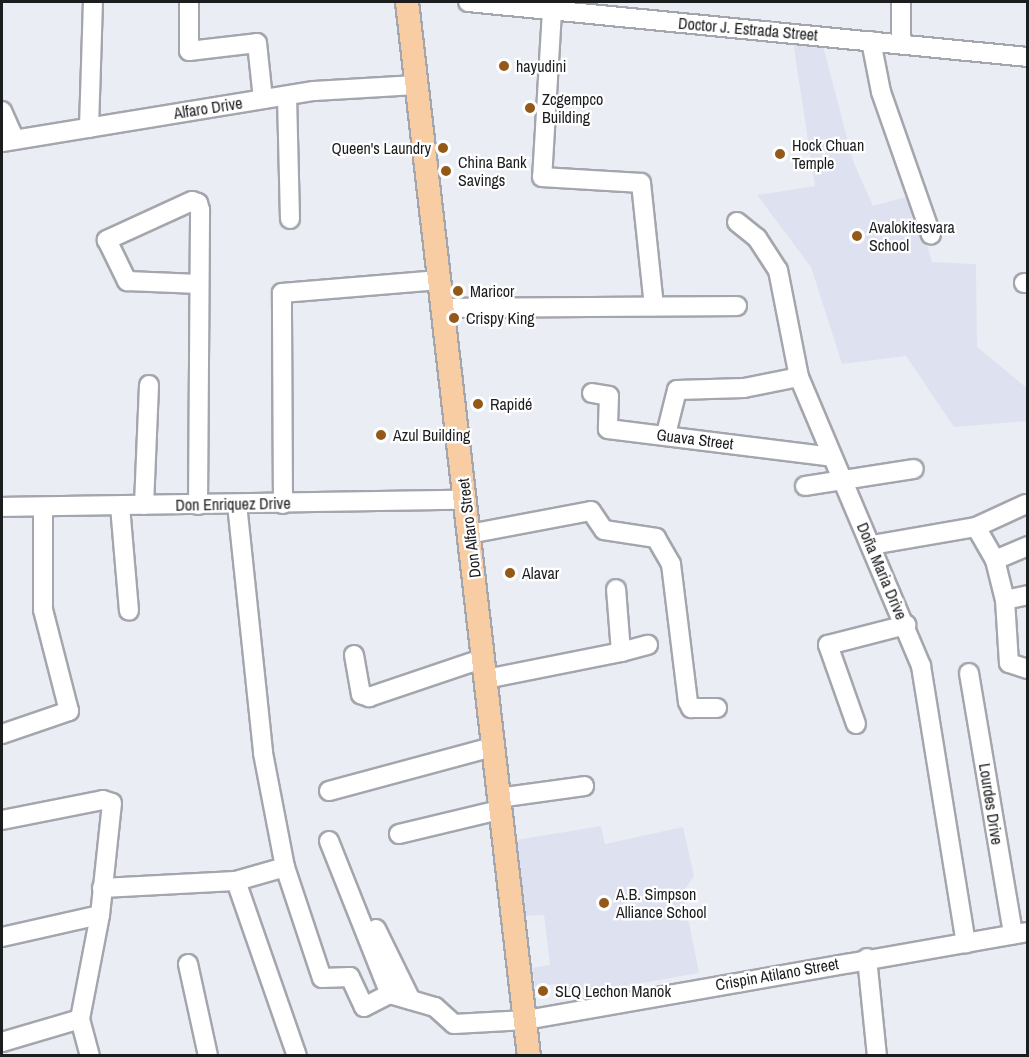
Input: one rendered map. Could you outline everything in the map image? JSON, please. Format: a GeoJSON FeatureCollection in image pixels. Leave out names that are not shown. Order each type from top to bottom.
{"type":"FeatureCollection","features":[{"type":"Feature","properties":{"kind":"main road","name":"Don Alfaro Street"},"geometry":{"type":"LineString","coordinates":[[407,2],[485,668],[498,804],[529,1056]]}},
{"type":"Feature","properties":{"kind":"street"},"geometry":{"type":"LineString","coordinates":[[89,128],[93,2]]}},
{"type":"Feature","properties":{"kind":"street"},"geometry":{"type":"LineString","coordinates":[[189,2],[189,51],[257,43],[263,99]]}},
{"type":"Feature","properties":{"kind":"street","name":"Doctor J. Estrada Street"},"geometry":{"type":"LineString","coordinates":[[468,2],[1028,57]]}},
{"type":"Feature","properties":{"kind":"street"},"geometry":{"type":"LineString","coordinates":[[901,2],[901,44]]}},
{"type":"Feature","properties":{"kind":"street"},"geometry":{"type":"LineString","coordinates":[[552,11],[542,177],[641,183],[654,306]]}},
{"type":"Feature","properties":{"kind":"street"},"geometry":{"type":"LineString","coordinates":[[871,41],[880,92],[931,235]]}},
{"type":"Feature","properties":{"kind":"street","name":"Alfaro Drive"},"geometry":{"type":"LineString","coordinates":[[8,140],[263,99],[416,85]]}},
{"type":"Feature","properties":{"kind":"street"},"geometry":{"type":"LineString","coordinates":[[287,96],[290,219]]}},
{"type":"Feature","properties":{"kind":"street"},"geometry":{"type":"LineString","coordinates":[[2,111],[8,140]]}},
{"type":"Feature","properties":{"kind":"street"},"geometry":{"type":"LineString","coordinates":[[198,505],[199,285],[195,201],[105,243],[127,282],[199,285]]}},
{"type":"Feature","properties":{"kind":"street","name":"Doña Maria Drive"},"geometry":{"type":"LineString","coordinates":[[738,222],[757,238],[778,270],[799,377],[906,625],[926,682],[966,943]]}},
{"type":"Feature","properties":{"kind":"street"},"geometry":{"type":"LineString","coordinates":[[282,504],[282,293],[439,280]]}},
{"type":"Feature","properties":{"kind":"street"},"geometry":{"type":"LineString","coordinates":[[442,308],[737,306]]}},
{"type":"Feature","properties":{"kind":"street"},"geometry":{"type":"LineString","coordinates":[[666,434],[677,390],[744,388],[799,377]]}},
{"type":"Feature","properties":{"kind":"street"},"geometry":{"type":"LineString","coordinates":[[144,505],[149,385]]}},
{"type":"Feature","properties":{"kind":"street","name":"Guava Street"},"geometry":{"type":"LineString","coordinates":[[592,393],[609,396],[608,429],[666,434],[832,457]]}},
{"type":"Feature","properties":{"kind":"street"},"geometry":{"type":"LineString","coordinates":[[805,486],[843,482],[914,469]]}},
{"type":"Feature","properties":{"kind":"street","name":"Don Enriquez Drive"},"geometry":{"type":"LineString","coordinates":[[2,507],[464,500]]}},
{"type":"Feature","properties":{"kind":"street"},"geometry":{"type":"LineString","coordinates":[[237,504],[263,753],[285,867],[322,978],[350,977],[364,1007],[390,994],[411,1000]]}},
{"type":"Feature","properties":{"kind":"street"},"geometry":{"type":"LineString","coordinates":[[872,545],[976,526],[1026,504]]}},
{"type":"Feature","properties":{"kind":"street"},"geometry":{"type":"LineString","coordinates":[[120,506],[129,611]]}},
{"type":"Feature","properties":{"kind":"street"},"geometry":{"type":"LineString","coordinates":[[2,734],[69,711],[43,610],[43,508]]}},
{"type":"Feature","properties":{"kind":"street"},"geometry":{"type":"LineString","coordinates":[[469,534],[591,511],[604,530],[656,538],[671,564],[688,702],[691,708],[717,708]]}},
{"type":"Feature","properties":{"kind":"street"},"geometry":{"type":"LineString","coordinates":[[976,526],[995,560],[1005,600],[1009,663],[1028,669]]}},
{"type":"Feature","properties":{"kind":"street"},"geometry":{"type":"LineString","coordinates":[[995,560],[1028,546]]}},
{"type":"Feature","properties":{"kind":"street"},"geometry":{"type":"LineString","coordinates":[[616,589],[621,652]]}},
{"type":"Feature","properties":{"kind":"street"},"geometry":{"type":"LineString","coordinates":[[1005,600],[1028,595]]}},
{"type":"Feature","properties":{"kind":"street"},"geometry":{"type":"LineString","coordinates":[[856,724],[828,645],[906,625]]}},
{"type":"Feature","properties":{"kind":"street"},"geometry":{"type":"LineString","coordinates":[[354,655],[361,694],[369,697],[485,668],[621,652],[648,645]]}},
{"type":"Feature","properties":{"kind":"street","name":"Lourdes Drive"},"geometry":{"type":"LineString","coordinates":[[969,673],[1020,933]]}},
{"type":"Feature","properties":{"kind":"street"},"geometry":{"type":"LineString","coordinates":[[329,791],[492,747]]}},
{"type":"Feature","properties":{"kind":"street"},"geometry":{"type":"LineString","coordinates":[[399,834],[498,804],[584,786]]}},
{"type":"Feature","properties":{"kind":"street"},"geometry":{"type":"LineString","coordinates":[[2,820],[108,800],[114,809],[100,915],[80,1019],[90,1056]]}},
{"type":"Feature","properties":{"kind":"street"},"geometry":{"type":"LineString","coordinates":[[329,841],[390,994]]}},
{"type":"Feature","properties":{"kind":"street"},"geometry":{"type":"LineString","coordinates":[[102,888],[236,881],[285,867]]}},
{"type":"Feature","properties":{"kind":"street"},"geometry":{"type":"LineString","coordinates":[[236,881],[297,1056]]}},
{"type":"Feature","properties":{"kind":"street"},"geometry":{"type":"LineString","coordinates":[[2,937],[100,915]]}},
{"type":"Feature","properties":{"kind":"street"},"geometry":{"type":"LineString","coordinates":[[373,923],[411,1000]]}},
{"type":"Feature","properties":{"kind":"street","name":"Crispin Atilano Street"},"geometry":{"type":"LineString","coordinates":[[411,1000],[440,1009],[454,1024],[526,1020],[867,958],[1020,933]]}},
{"type":"Feature","properties":{"kind":"street"},"geometry":{"type":"LineString","coordinates":[[867,958],[877,1056]]}},
{"type":"Feature","properties":{"kind":"street"},"geometry":{"type":"LineString","coordinates":[[189,964],[208,1056]]}},
{"type":"Feature","properties":{"kind":"street"},"geometry":{"type":"LineString","coordinates":[[2,1042],[80,1019]]}},
{"type":"Feature","properties":{"kind":"shaded area","name":"Avalokitesvara School"},"geometry":{"type":"Polygon","coordinates":[[[793,42],[822,42],[853,161],[873,206],[913,195],[932,262],[976,264],[977,347],[1027,388],[1027,421],[954,427],[906,356],[842,364],[811,267],[757,195],[815,186],[793,42]]]}},
{"type":"Feature","properties":{"kind":"shaded area","name":"A.B. Simpson Alliance School"},"geometry":{"type":"Polygon","coordinates":[[[601,826],[605,844],[683,827],[694,876],[683,892],[699,973],[557,998],[555,984],[535,987],[532,968],[550,965],[544,915],[525,916],[516,840],[601,826]]]}},
{"type":"Feature","properties":{"kind":"place","name":"hayudini"},"geometry":{"type":"Point","coordinates":[504,66]}},
{"type":"Feature","properties":{"kind":"place","name":"Zcgempco Building"},"geometry":{"type":"Point","coordinates":[530,108]}},
{"type":"Feature","properties":{"kind":"place","name":"Queen's Laundry"},"geometry":{"type":"Point","coordinates":[443,148]}},
{"type":"Feature","properties":{"kind":"place","name":"Hock Chuan Temple"},"geometry":{"type":"Point","coordinates":[780,154]}},
{"type":"Feature","properties":{"kind":"place","name":"China Bank Savings"},"geometry":{"type":"Point","coordinates":[446,171]}},
{"type":"Feature","properties":{"kind":"place","name":"Avalokitesvara School"},"geometry":{"type":"Point","coordinates":[857,236]}},
{"type":"Feature","properties":{"kind":"place","name":"Maricor"},"geometry":{"type":"Point","coordinates":[458,291]}},
{"type":"Feature","properties":{"kind":"place","name":"Crispy King"},"geometry":{"type":"Point","coordinates":[454,318]}},
{"type":"Feature","properties":{"kind":"place","name":"Rapidé"},"geometry":{"type":"Point","coordinates":[478,404]}},
{"type":"Feature","properties":{"kind":"place","name":"Azul Building"},"geometry":{"type":"Point","coordinates":[381,435]}},
{"type":"Feature","properties":{"kind":"place","name":"Alavar"},"geometry":{"type":"Point","coordinates":[510,573]}},
{"type":"Feature","properties":{"kind":"place","name":"A.B. Simpson Alliance School"},"geometry":{"type":"Point","coordinates":[604,903]}},
{"type":"Feature","properties":{"kind":"place","name":"SLQ Lechon Manok"},"geometry":{"type":"Point","coordinates":[543,991]}}]}
